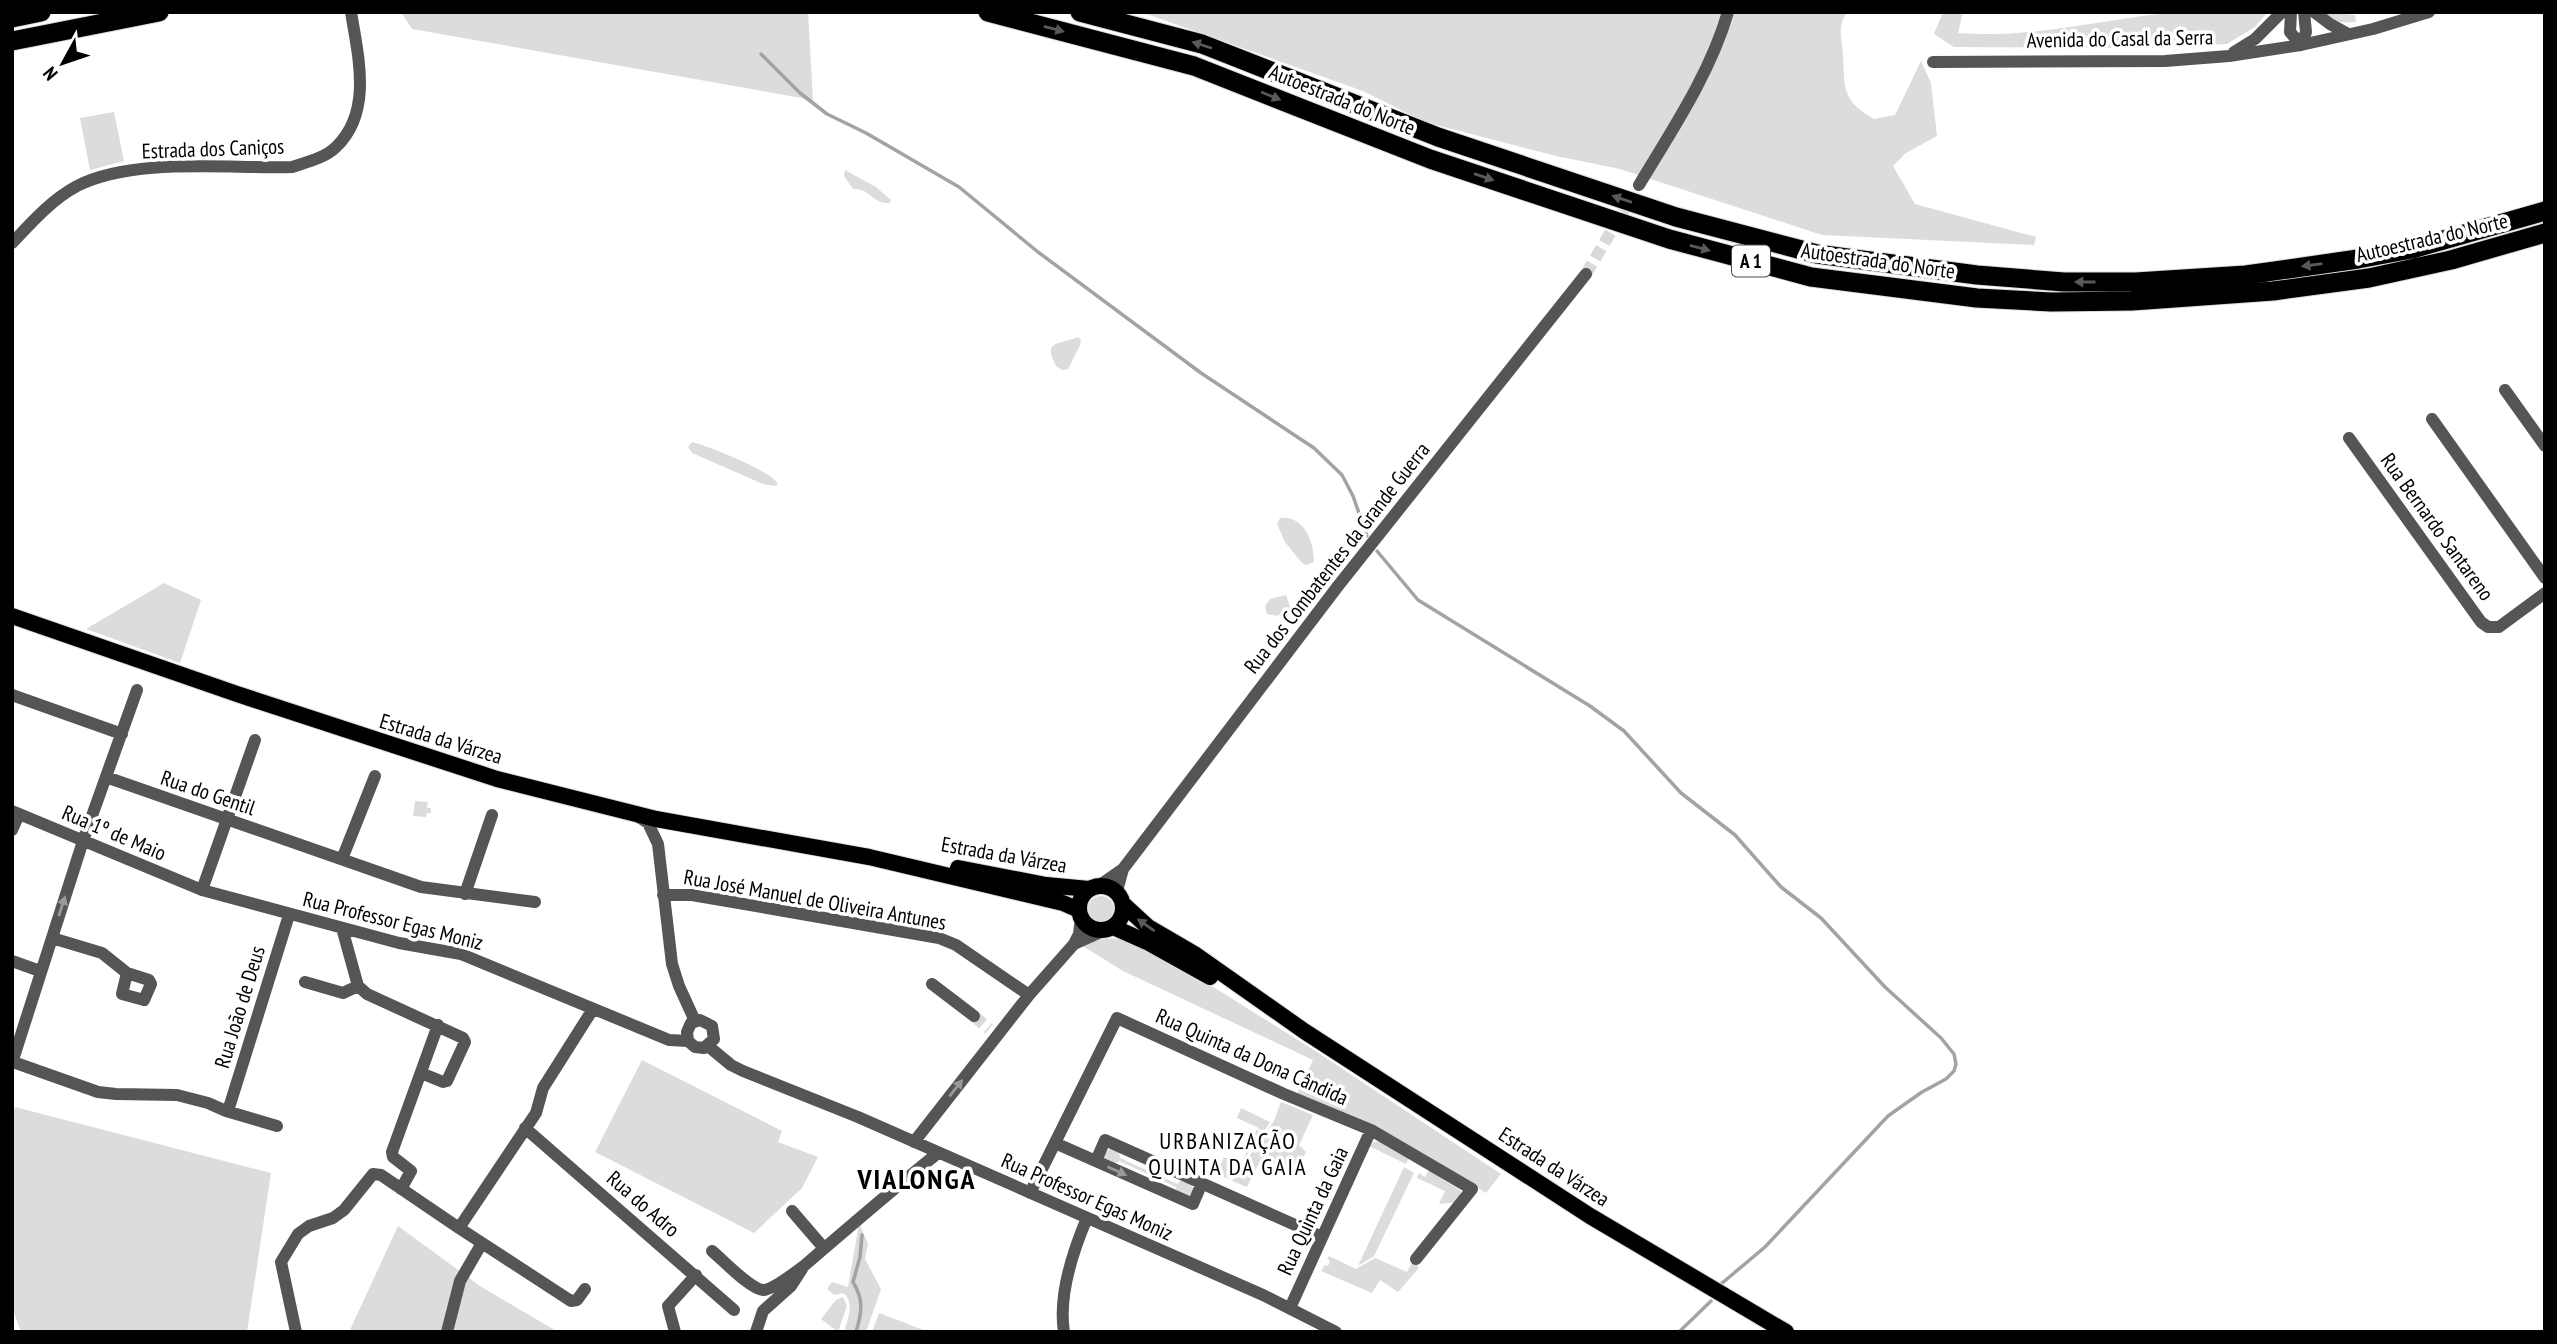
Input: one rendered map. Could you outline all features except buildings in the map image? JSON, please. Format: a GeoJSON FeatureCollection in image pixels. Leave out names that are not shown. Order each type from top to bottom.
{"type":"FeatureCollection","features":[{"type":"Feature","properties":{"kind":"highway"},"geometry":{"type":"LineString","coordinates":[[12,18],[41,12]]}},
{"type":"Feature","properties":{"kind":"highway"},"geometry":{"type":"LineString","coordinates":[[12,41],[159,12]]}},
{"type":"Feature","properties":{"kind":"highway","name":"Autoestrada do Norte"},"geometry":{"type":"LineString","coordinates":[[988,12],[1195,66],[1443,163],[1669,239],[1811,277],[1977,298],[2051,302],[2132,301],[2273,291],[2369,278],[2451,260],[2545,233]]}},
{"type":"Feature","properties":{"kind":"highway","name":"Autoestrada do Norte"},"geometry":{"type":"LineString","coordinates":[[1080,12],[1202,44],[1438,137],[1676,217],[1817,254],[2039,280],[2136,282],[2246,275],[2358,259],[2412,249],[2545,211]]}},
{"type":"Feature","properties":{"kind":"main road","name":"Estrada da Várzea"},"geometry":{"type":"LineString","coordinates":[[12,616],[361,736],[497,779],[677,823],[869,857],[1063,903],[1080,914],[1091,927],[1109,929],[1189,965],[1304,1031]]}},
{"type":"Feature","properties":{"kind":"main road","name":"Estrada da Várzea"},"geometry":{"type":"LineString","coordinates":[[869,857],[929,863],[1046,885],[1094,887],[1120,897],[1148,927],[1196,955],[1304,1031],[1590,1216],[1786,1332]]}},
{"type":"Feature","properties":{"kind":"main road","name":"Estrada da Várzea"},"geometry":{"type":"LineString","coordinates":[[1080,914],[1082,897],[1094,887]]}},
{"type":"Feature","properties":{"kind":"main road"},"geometry":{"type":"LineString","coordinates":[[1109,929],[1122,917],[1120,897]]}},
{"type":"Feature","properties":{"kind":"street","name":"Estrada dos Caniços"},"geometry":{"type":"LineString","coordinates":[[12,243],[51,203],[78,186],[110,175],[143,169],[292,167],[316,159],[336,148],[352,126],[358,108],[360,83],[351,12]]}},
{"type":"Feature","properties":{"kind":"street"},"geometry":{"type":"LineString","coordinates":[[1639,185],[1691,96],[1720,39],[1728,12]]}},
{"type":"Feature","properties":{"kind":"street"},"geometry":{"type":"LineString","coordinates":[[2229,56],[2255,39],[2282,12]]}},
{"type":"Feature","properties":{"kind":"street"},"geometry":{"type":"LineString","coordinates":[[2291,12],[2290,32],[2301,45],[2306,32],[2304,12]]}},
{"type":"Feature","properties":{"kind":"street"},"geometry":{"type":"LineString","coordinates":[[2314,12],[2348,34]]}},
{"type":"Feature","properties":{"kind":"street","name":"Avenida do Casal da Serra"},"geometry":{"type":"LineString","coordinates":[[1933,62],[2165,61],[2229,56],[2301,45],[2429,12]]}},
{"type":"Feature","properties":{"kind":"street","name":"Rua dos Combatentes da Grande Guerra"},"geometry":{"type":"LineString","coordinates":[[1094,887],[1123,869],[1338,586],[1586,274]]}},
{"type":"Feature","properties":{"kind":"street"},"geometry":{"type":"LineString","coordinates":[[2505,390],[2545,446]]}},
{"type":"Feature","properties":{"kind":"street"},"geometry":{"type":"LineString","coordinates":[[2432,419],[2545,578]]}},
{"type":"Feature","properties":{"kind":"street","name":"Rua Bernardo Santareno"},"geometry":{"type":"LineString","coordinates":[[2349,438],[2481,622],[2488,627],[2499,627],[2545,593]]}},
{"type":"Feature","properties":{"kind":"street"},"geometry":{"type":"LineString","coordinates":[[137,690],[83,841],[13,1062],[98,1092],[177,1096],[208,1103],[277,1126]]}},
{"type":"Feature","properties":{"kind":"street"},"geometry":{"type":"LineString","coordinates":[[12,695],[122,734]]}},
{"type":"Feature","properties":{"kind":"street"},"geometry":{"type":"LineString","coordinates":[[202,890],[254,740]]}},
{"type":"Feature","properties":{"kind":"street"},"geometry":{"type":"LineString","coordinates":[[342,859],[375,776]]}},
{"type":"Feature","properties":{"kind":"street","name":"Rua do Gentil"},"geometry":{"type":"LineString","coordinates":[[106,778],[421,887],[535,902]]}},
{"type":"Feature","properties":{"kind":"street"},"geometry":{"type":"LineString","coordinates":[[12,830],[16,812]]}},
{"type":"Feature","properties":{"kind":"street","name":"Rua 1º de Maio"},"geometry":{"type":"LineString","coordinates":[[16,812],[202,890]]}},
{"type":"Feature","properties":{"kind":"street"},"geometry":{"type":"LineString","coordinates":[[632,813],[648,823],[658,844],[672,964],[695,1021]]}},
{"type":"Feature","properties":{"kind":"street"},"geometry":{"type":"LineString","coordinates":[[465,894],[492,815]]}},
{"type":"Feature","properties":{"kind":"street"},"geometry":{"type":"LineString","coordinates":[[658,844],[662,832],[677,823]]}},
{"type":"Feature","properties":{"kind":"street","name":"Rua dos Combatentes da Grande Guerra"},"geometry":{"type":"LineString","coordinates":[[1120,897],[1123,869]]}},
{"type":"Feature","properties":{"kind":"street","name":"Rua Professor Egas Moniz"},"geometry":{"type":"LineString","coordinates":[[202,890],[398,943],[461,954],[668,1040],[688,1041],[695,1047],[708,1046],[743,1071],[858,1117],[1290,1308],[1336,1332]]}},
{"type":"Feature","properties":{"kind":"street","name":"Rua José Manuel de Oliveira Antunes"},"geometry":{"type":"LineString","coordinates":[[663,895],[692,895],[939,938],[956,945],[1029,995]]}},
{"type":"Feature","properties":{"kind":"street"},"geometry":{"type":"LineString","coordinates":[[914,1142],[993,1032],[1074,944],[1079,934],[1080,914]]}},
{"type":"Feature","properties":{"kind":"street","name":"Rua João de Deus"},"geometry":{"type":"LineString","coordinates":[[228,1111],[289,915]]}},
{"type":"Feature","properties":{"kind":"street"},"geometry":{"type":"LineString","coordinates":[[342,928],[358,986],[372,998],[462,1036],[465,1042],[447,1081],[443,1082],[421,1073]]}},
{"type":"Feature","properties":{"kind":"street"},"geometry":{"type":"LineString","coordinates":[[1074,944],[1109,929]]}},
{"type":"Feature","properties":{"kind":"street"},"geometry":{"type":"LineString","coordinates":[[52,938],[102,953],[127,972]]}},
{"type":"Feature","properties":{"kind":"street"},"geometry":{"type":"LineString","coordinates":[[12,961],[40,971]]}},
{"type":"Feature","properties":{"kind":"street"},"geometry":{"type":"LineString","coordinates":[[305,982],[343,993],[358,986]]}},
{"type":"Feature","properties":{"kind":"street"},"geometry":{"type":"LineString","coordinates":[[932,984],[974,1016]]}},
{"type":"Feature","properties":{"kind":"street"},"geometry":{"type":"LineString","coordinates":[[459,1228],[536,1113],[543,1088],[593,1009]]}},
{"type":"Feature","properties":{"kind":"street","name":"Rua Quinta da Dona Cândida"},"geometry":{"type":"LineString","coordinates":[[1055,1143],[1117,1018],[1284,1094],[1371,1130],[1472,1189],[1416,1259]]}},
{"type":"Feature","properties":{"kind":"street"},"geometry":{"type":"LineString","coordinates":[[688,1041],[688,1027],[695,1021],[705,1020],[712,1026],[715,1035],[708,1046]]}},
{"type":"Feature","properties":{"kind":"street"},"geometry":{"type":"LineString","coordinates":[[401,1189],[411,1171],[392,1154],[438,1025]]}},
{"type":"Feature","properties":{"kind":"street","name":"Rua do Adro"},"geometry":{"type":"LineString","coordinates":[[525,1128],[734,1310]]}},
{"type":"Feature","properties":{"kind":"street","name":"Rua Quinta da Gaia"},"geometry":{"type":"LineString","coordinates":[[1290,1308],[1371,1130]]}},
{"type":"Feature","properties":{"kind":"street"},"geometry":{"type":"LineString","coordinates":[[1096,1161],[1105,1140],[1322,1237]]}},
{"type":"Feature","properties":{"kind":"street"},"geometry":{"type":"LineString","coordinates":[[1030,1193],[1055,1143],[1193,1204],[1202,1183]]}},
{"type":"Feature","properties":{"kind":"street"},"geometry":{"type":"LineString","coordinates":[[756,1332],[763,1311],[792,1286],[804,1266],[822,1247],[938,1153]]}},
{"type":"Feature","properties":{"kind":"street"},"geometry":{"type":"LineString","coordinates":[[296,1332],[281,1262],[298,1234],[344,1210],[371,1176],[377,1173],[571,1301],[577,1300],[585,1289]]}},
{"type":"Feature","properties":{"kind":"street"},"geometry":{"type":"LineString","coordinates":[[792,1211],[822,1247]]}},
{"type":"Feature","properties":{"kind":"street"},"geometry":{"type":"LineString","coordinates":[[1064,1332],[1066,1293],[1077,1242],[1087,1218]]}},
{"type":"Feature","properties":{"kind":"street"},"geometry":{"type":"LineString","coordinates":[[447,1332],[456,1291],[482,1243]]}},
{"type":"Feature","properties":{"kind":"street"},"geometry":{"type":"LineString","coordinates":[[712,1251],[751,1285],[762,1290],[771,1288],[804,1266]]}},
{"type":"Feature","properties":{"kind":"street"},"geometry":{"type":"LineString","coordinates":[[676,1332],[668,1306],[696,1275]]}},
{"type":"Feature","properties":{"kind":"shaded area"},"geometry":{"type":"Polygon","coordinates":[[[401,12],[808,12],[813,100],[412,29],[401,12]]]}},
{"type":"Feature","properties":{"kind":"shaded area"},"geometry":{"type":"Polygon","coordinates":[[[1141,12],[1847,12],[1841,28],[1845,85],[1850,99],[1863,112],[1874,119],[1895,115],[1921,61],[1931,83],[1937,136],[1906,153],[1893,166],[1915,204],[2036,237],[2034,245],[1822,235],[1620,169],[1556,156],[1425,122],[1363,91],[1141,12]]]}},
{"type":"Feature","properties":{"kind":"shaded area"},"geometry":{"type":"Polygon","coordinates":[[[1943,12],[1963,12],[1958,33],[1985,34],[2040,31],[2177,12],[2268,12],[2255,27],[2227,44],[2152,48],[1954,47],[1934,34],[1943,12]]]}},
{"type":"Feature","properties":{"kind":"shaded area"},"geometry":{"type":"Polygon","coordinates":[[[2322,12],[2355,15],[2356,22],[2338,22],[2322,12]]]}},
{"type":"Feature","properties":{"kind":"shaded area"},"geometry":{"type":"Polygon","coordinates":[[[114,112],[124,161],[90,170],[80,118],[114,112]]]}},
{"type":"Feature","properties":{"kind":"shaded area"},"geometry":{"type":"Polygon","coordinates":[[[845,170],[876,187],[891,200],[890,203],[884,203],[864,191],[853,189],[844,176],[845,170]]]}},
{"type":"Feature","properties":{"kind":"shaded area"},"geometry":{"type":"Polygon","coordinates":[[[1078,337],[1081,340],[1080,345],[1068,369],[1057,367],[1051,352],[1054,345],[1078,337]]]}},
{"type":"Feature","properties":{"kind":"shaded area"},"geometry":{"type":"Polygon","coordinates":[[[692,442],[752,466],[778,484],[763,484],[692,453],[688,447],[692,442]]]}},
{"type":"Feature","properties":{"kind":"shaded area"},"geometry":{"type":"Polygon","coordinates":[[[1280,518],[1295,521],[1306,531],[1310,538],[1314,562],[1306,565],[1302,563],[1285,542],[1277,524],[1280,518]]]}},
{"type":"Feature","properties":{"kind":"shaded area"},"geometry":{"type":"Polygon","coordinates":[[[164,583],[201,600],[180,663],[86,629],[164,583]]]}},
{"type":"Feature","properties":{"kind":"shaded area"},"geometry":{"type":"Polygon","coordinates":[[[1286,595],[1290,607],[1277,616],[1267,614],[1265,606],[1270,599],[1286,595]]]}},
{"type":"Feature","properties":{"kind":"shaded area"},"geometry":{"type":"Polygon","coordinates":[[[415,801],[428,802],[427,808],[431,808],[431,813],[427,813],[426,817],[413,816],[415,801]]]}},
{"type":"Feature","properties":{"kind":"shaded area"},"geometry":{"type":"Polygon","coordinates":[[[1101,896],[1110,900],[1114,909],[1110,918],[1101,922],[1092,918],[1088,909],[1092,900],[1101,896]]]}},
{"type":"Feature","properties":{"kind":"shaded area"},"geometry":{"type":"Polygon","coordinates":[[[1100,938],[1121,939],[1191,973],[1317,1052],[1501,1174],[1486,1193],[1443,1166],[1296,1096],[1313,1060],[1123,971],[1081,945],[1100,938]]]}},
{"type":"Feature","properties":{"kind":"shaded area"},"geometry":{"type":"Polygon","coordinates":[[[642,1060],[782,1131],[778,1142],[818,1157],[802,1188],[754,1233],[595,1152],[642,1060]]]}},
{"type":"Feature","properties":{"kind":"shaded area"},"geometry":{"type":"Polygon","coordinates":[[[1281,1102],[1313,1115],[1299,1145],[1306,1152],[1295,1175],[1291,1177],[1259,1163],[1247,1187],[1232,1181],[1274,1121],[1281,1102]]]}},
{"type":"Feature","properties":{"kind":"shaded area"},"geometry":{"type":"Polygon","coordinates":[[[15,1107],[271,1173],[247,1332],[21,1332],[12,1307],[12,1122],[15,1107]]]}},
{"type":"Feature","properties":{"kind":"shaded area"},"geometry":{"type":"Polygon","coordinates":[[[1241,1108],[1270,1122],[1263,1133],[1257,1127],[1237,1118],[1241,1108]]]}},
{"type":"Feature","properties":{"kind":"shaded area"},"geometry":{"type":"Polygon","coordinates":[[[1257,1129],[1261,1135],[1242,1162],[1257,1129]]]}},
{"type":"Feature","properties":{"kind":"shaded area"},"geometry":{"type":"Polygon","coordinates":[[[1379,1141],[1409,1158],[1406,1164],[1369,1146],[1379,1141]]]}},
{"type":"Feature","properties":{"kind":"shaded area"},"geometry":{"type":"Polygon","coordinates":[[[1111,1148],[1119,1151],[1120,1158],[1177,1184],[1183,1179],[1187,1181],[1193,1187],[1192,1192],[1188,1197],[1177,1195],[1176,1187],[1119,1161],[1112,1167],[1105,1164],[1103,1154],[1111,1148]]]}},
{"type":"Feature","properties":{"kind":"shaded area"},"geometry":{"type":"Polygon","coordinates":[[[1224,1157],[1241,1164],[1230,1179],[1217,1175],[1224,1157]]]}},
{"type":"Feature","properties":{"kind":"shaded area"},"geometry":{"type":"Polygon","coordinates":[[[1404,1167],[1414,1173],[1374,1256],[1358,1266],[1404,1167]]]}},
{"type":"Feature","properties":{"kind":"shaded area"},"geometry":{"type":"Polygon","coordinates":[[[1429,1170],[1461,1191],[1458,1202],[1439,1204],[1445,1191],[1417,1178],[1419,1173],[1425,1177],[1429,1170]]]}},
{"type":"Feature","properties":{"kind":"shaded area"},"geometry":{"type":"Polygon","coordinates":[[[859,1223],[868,1244],[865,1259],[881,1289],[866,1332],[844,1332],[850,1311],[849,1301],[843,1293],[834,1295],[827,1289],[832,1282],[848,1287],[859,1223]]]}},
{"type":"Feature","properties":{"kind":"shaded area"},"geometry":{"type":"Polygon","coordinates":[[[398,1226],[480,1286],[558,1332],[349,1332],[398,1226]]]}},
{"type":"Feature","properties":{"kind":"shaded area"},"geometry":{"type":"Polygon","coordinates":[[[1329,1256],[1356,1269],[1375,1258],[1407,1272],[1413,1260],[1419,1268],[1398,1292],[1380,1280],[1372,1293],[1321,1271],[1325,1265],[1328,1266],[1329,1256]]]}},
{"type":"Feature","properties":{"kind":"shaded area"},"geometry":{"type":"Polygon","coordinates":[[[843,1297],[847,1306],[838,1332],[821,1319],[836,1300],[843,1297]]]}},
{"type":"Feature","properties":{"kind":"shaded area"},"geometry":{"type":"Polygon","coordinates":[[[879,1313],[929,1332],[872,1332],[879,1313]]]}},
{"type":"Feature","properties":{"kind":"waterway"},"geometry":{"type":"LineString","coordinates":[[761,54],[800,93],[827,114],[866,133],[959,187],[1038,252],[1201,373],[1314,448],[1342,475],[1353,496],[1367,536]]}},
{"type":"Feature","properties":{"kind":"waterway"},"geometry":{"type":"LineString","coordinates":[[1377,551],[1418,600],[1590,706],[1624,731],[1681,793],[1735,835],[1781,887],[1821,918],[1885,987],[1941,1038],[1954,1054],[1954,1071],[1946,1079],[1888,1116],[1765,1247],[1721,1284]]}},
{"type":"Feature","properties":{"kind":"waterway"},"geometry":{"type":"LineString","coordinates":[[856,1332],[861,1306],[853,1282],[860,1257],[862,1235]]}},
{"type":"Feature","properties":{"kind":"waterway"},"geometry":{"type":"LineString","coordinates":[[1679,1332],[1711,1301]]}},
{"type":"Feature","properties":{"kind":"tunnel"},"geometry":{"type":"LineString","coordinates":[[1586,274],[1632,196]]}},
{"type":"Feature","properties":{"kind":"tunnel"},"geometry":{"type":"LineString","coordinates":[[974,1016],[989,1029]]}},
{"type":"Feature","properties":{"kind":"district","name":"URBANIZAÇÃO QUINTA DA GAIA"},"geometry":{"type":"Point","coordinates":[1228,1154]}},
{"type":"Feature","properties":{"kind":"district","name":"VIALONGA"},"geometry":{"type":"Point","coordinates":[917,1179]}}]}
